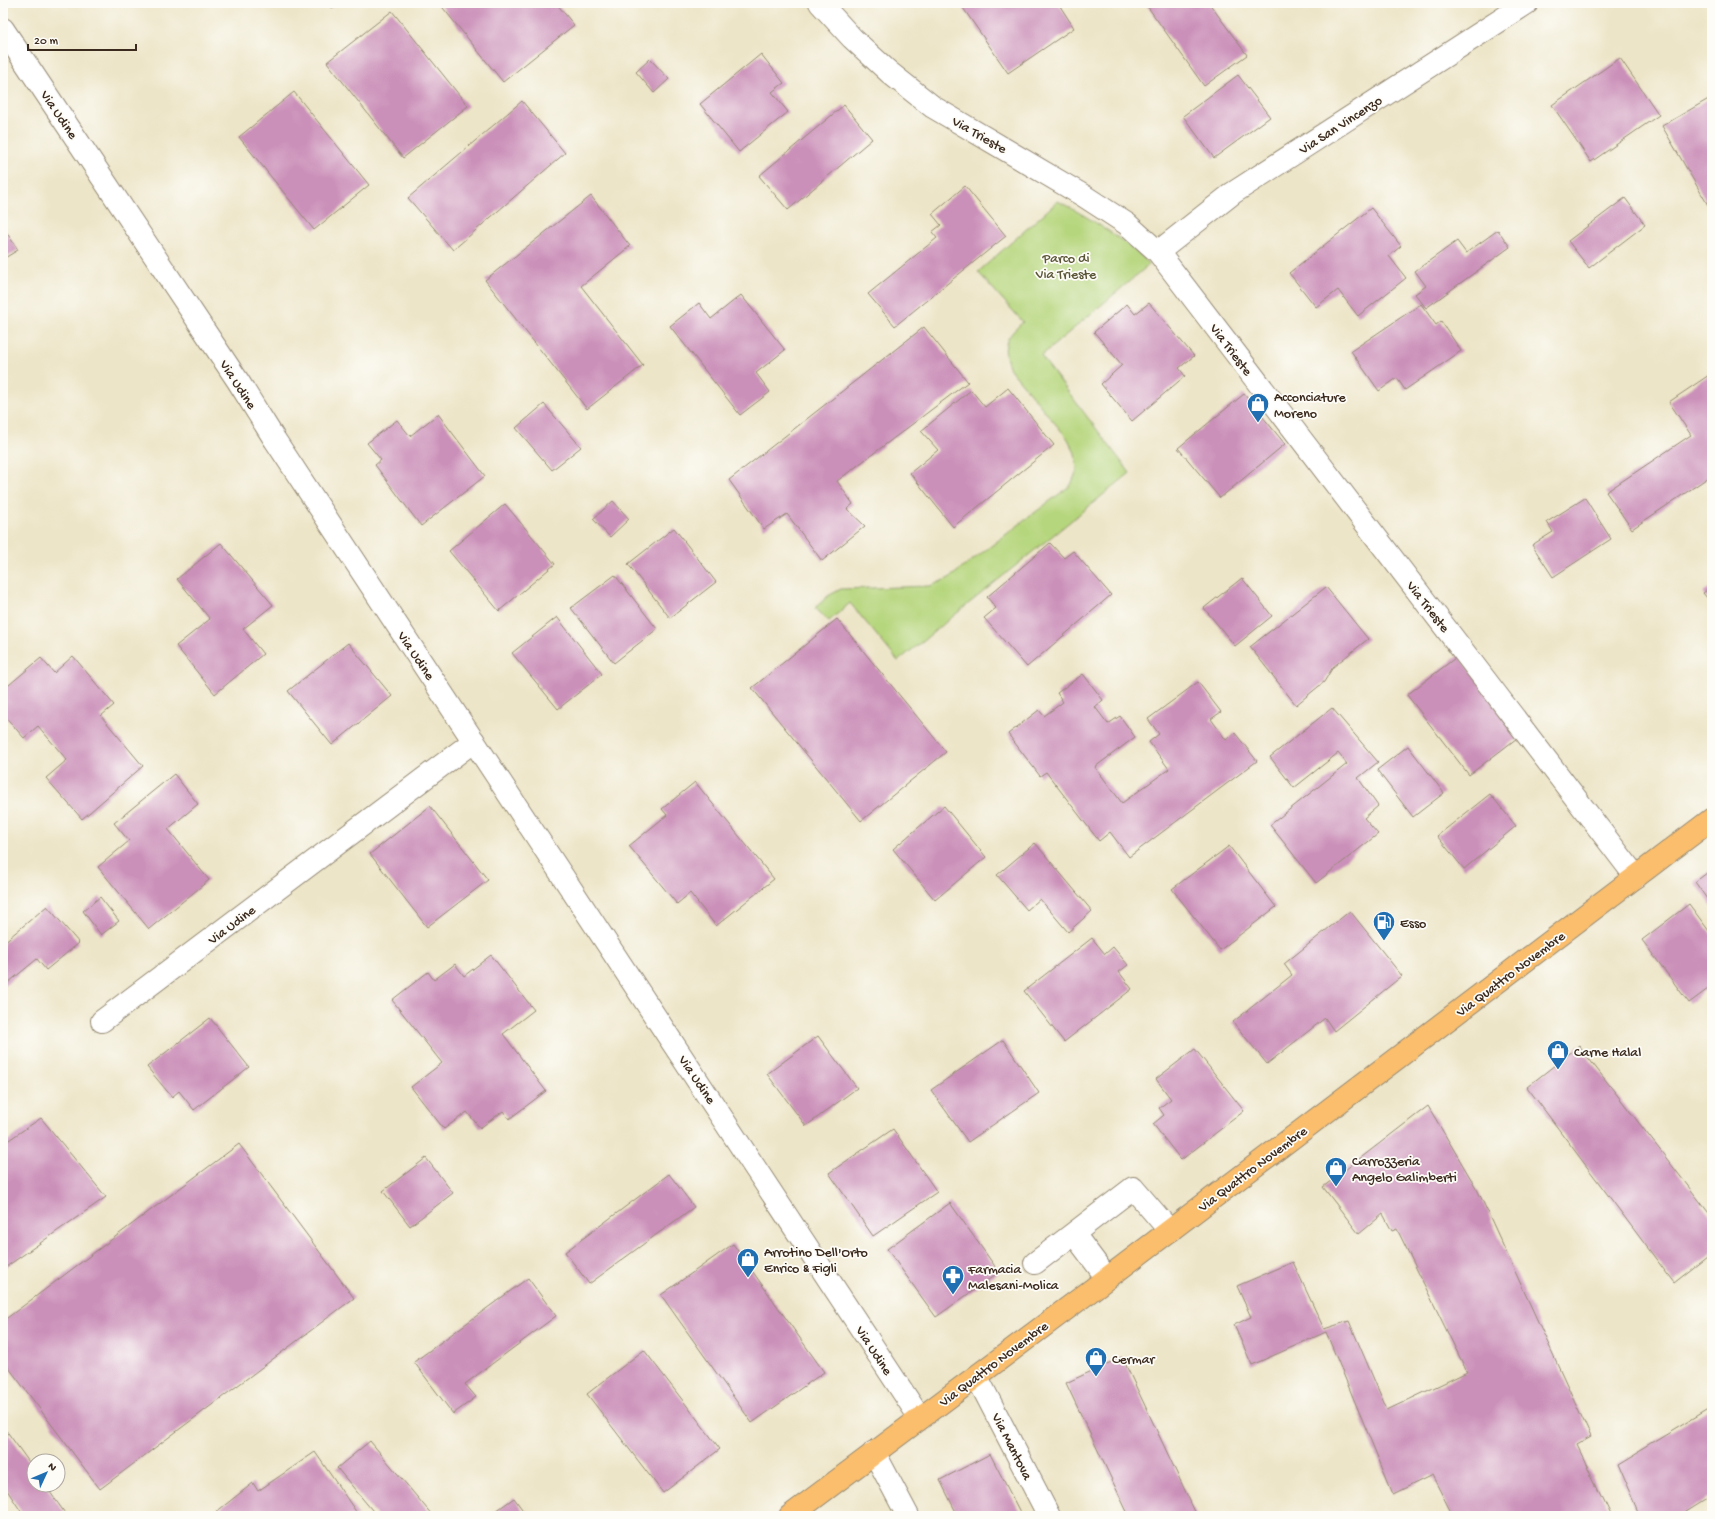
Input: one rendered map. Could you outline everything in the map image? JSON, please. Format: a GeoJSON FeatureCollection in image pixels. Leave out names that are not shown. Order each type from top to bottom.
{"type":"FeatureCollection","features":[{"type":"Feature","properties":{"kind":"main road","name":"Via Quattro Novembre"},"geometry":{"type":"LineString","coordinates":[[790,1516],[1170,1231],[1712,818]]}},
{"type":"Feature","properties":{"kind":"street","name":"Via Trieste"},"geometry":{"type":"LineString","coordinates":[[820,3],[852,38],[890,73],[933,107],[1084,196],[1126,224],[1158,252],[1636,876]]}},
{"type":"Feature","properties":{"kind":"street","name":"Via San Vincenzo"},"geometry":{"type":"LineString","coordinates":[[1158,252],[1233,193],[1527,3]]}},
{"type":"Feature","properties":{"kind":"street","name":"Via Udine"},"geometry":{"type":"LineString","coordinates":[[3,28],[238,381],[920,1418]]}},
{"type":"Feature","properties":{"kind":"street","name":"Via Udine"},"geometry":{"type":"LineString","coordinates":[[102,1021],[474,741]]}},
{"type":"Feature","properties":{"kind":"street"},"geometry":{"type":"LineString","coordinates":[[1035,1264],[1133,1188],[1170,1231]]}},
{"type":"Feature","properties":{"kind":"street"},"geometry":{"type":"LineString","coordinates":[[1074,1234],[1107,1278]]}},
{"type":"Feature","properties":{"kind":"street","name":"Via Mantova"},"geometry":{"type":"LineString","coordinates":[[977,1376],[1049,1516]]}},
{"type":"Feature","properties":{"kind":"street"},"geometry":{"type":"LineString","coordinates":[[874,1452],[908,1516]]}},
{"type":"Feature","properties":{"kind":"green space","name":"Parco di Via Trieste"},"geometry":{"type":"Polygon","coordinates":[[[1058,201],[1106,230],[1129,246],[1150,264],[1041,356],[1130,473],[898,661],[850,603],[829,621],[815,608],[828,596],[841,589],[930,586],[949,578],[1071,485],[1077,470],[1075,453],[1068,439],[1010,369],[1007,361],[1005,348],[1006,343],[1012,333],[1023,322],[978,272],[1058,201]]]}},
{"type":"Feature","properties":{"kind":"building"},"geometry":{"type":"Polygon","coordinates":[[[327,3],[338,3],[332,8],[327,3]]]}},
{"type":"Feature","properties":{"kind":"building"},"geometry":{"type":"Polygon","coordinates":[[[439,3],[556,3],[574,25],[503,82],[439,3]]]}},
{"type":"Feature","properties":{"kind":"building"},"geometry":{"type":"Polygon","coordinates":[[[970,3],[1058,3],[1074,28],[1008,73],[963,8],[970,3]]]}},
{"type":"Feature","properties":{"kind":"building"},"geometry":{"type":"Polygon","coordinates":[[[1145,3],[1209,3],[1247,55],[1204,86],[1145,3]]]}},
{"type":"Feature","properties":{"kind":"building"},"geometry":{"type":"Polygon","coordinates":[[[392,11],[468,106],[403,158],[327,62],[392,11]]]}},
{"type":"Feature","properties":{"kind":"building"},"geometry":{"type":"Polygon","coordinates":[[[761,54],[784,83],[772,92],[788,112],[739,152],[700,104],[761,54]]]}},
{"type":"Feature","properties":{"kind":"building"},"geometry":{"type":"Polygon","coordinates":[[[1620,58],[1659,115],[1591,162],[1552,105],[1620,58]]]}},
{"type":"Feature","properties":{"kind":"building"},"geometry":{"type":"Polygon","coordinates":[[[650,59],[669,79],[654,93],[636,72],[650,59]]]}},
{"type":"Feature","properties":{"kind":"building"},"geometry":{"type":"Polygon","coordinates":[[[1238,75],[1270,117],[1214,158],[1183,116],[1238,75]]]}},
{"type":"Feature","properties":{"kind":"building"},"geometry":{"type":"Polygon","coordinates":[[[294,92],[369,185],[314,230],[239,137],[294,92]]]}},
{"type":"Feature","properties":{"kind":"building"},"geometry":{"type":"Polygon","coordinates":[[[1712,97],[1712,212],[1662,126],[1712,97]]]}},
{"type":"Feature","properties":{"kind":"building"},"geometry":{"type":"Polygon","coordinates":[[[522,101],[565,153],[453,250],[408,198],[522,101]]]}},
{"type":"Feature","properties":{"kind":"building"},"geometry":{"type":"Polygon","coordinates":[[[844,105],[872,139],[788,210],[759,176],[844,105]]]}},
{"type":"Feature","properties":{"kind":"building"},"geometry":{"type":"Polygon","coordinates":[[[965,186],[1006,236],[895,326],[868,294],[937,238],[932,232],[941,225],[932,214],[965,186]]]}},
{"type":"Feature","properties":{"kind":"building"},"geometry":{"type":"Polygon","coordinates":[[[591,196],[630,246],[581,286],[643,365],[587,409],[485,280],[591,196]]]}},
{"type":"Feature","properties":{"kind":"building"},"geometry":{"type":"Polygon","coordinates":[[[1625,198],[1645,225],[1589,268],[1568,241],[1625,198]]]}},
{"type":"Feature","properties":{"kind":"building"},"geometry":{"type":"Polygon","coordinates":[[[1371,208],[1401,246],[1389,256],[1406,278],[1358,316],[1338,290],[1316,307],[1289,273],[1371,208]]]}},
{"type":"Feature","properties":{"kind":"building"},"geometry":{"type":"Polygon","coordinates":[[[3,227],[18,250],[3,259],[3,227]]]}},
{"type":"Feature","properties":{"kind":"building"},"geometry":{"type":"Polygon","coordinates":[[[1498,230],[1510,247],[1426,308],[1415,294],[1426,286],[1415,271],[1457,241],[1466,253],[1498,230]]]}},
{"type":"Feature","properties":{"kind":"building"},"geometry":{"type":"Polygon","coordinates":[[[741,295],[785,350],[756,373],[770,392],[740,415],[670,326],[699,303],[711,319],[741,295]]]}},
{"type":"Feature","properties":{"kind":"building"},"geometry":{"type":"Polygon","coordinates":[[[1149,303],[1194,356],[1179,368],[1185,376],[1132,421],[1101,384],[1122,365],[1094,332],[1127,304],[1135,314],[1149,303]]]}},
{"type":"Feature","properties":{"kind":"building"},"geometry":{"type":"Polygon","coordinates":[[[1421,304],[1436,325],[1441,321],[1461,351],[1405,390],[1397,378],[1379,391],[1351,351],[1421,304]]]}},
{"type":"Feature","properties":{"kind":"building"},"geometry":{"type":"Polygon","coordinates":[[[924,327],[968,382],[837,481],[853,504],[847,509],[865,526],[822,561],[787,514],[764,529],[729,480],[924,327]]]}},
{"type":"Feature","properties":{"kind":"building"},"geometry":{"type":"Polygon","coordinates":[[[1712,373],[1712,475],[1632,529],[1606,492],[1691,435],[1669,402],[1712,373]]]}},
{"type":"Feature","properties":{"kind":"building"},"geometry":{"type":"Polygon","coordinates":[[[1008,388],[1054,445],[953,527],[910,473],[938,450],[921,431],[971,390],[985,407],[1008,388]]]}},
{"type":"Feature","properties":{"kind":"building"},"geometry":{"type":"Polygon","coordinates":[[[1244,394],[1285,444],[1220,498],[1178,448],[1244,394]]]}},
{"type":"Feature","properties":{"kind":"building"},"geometry":{"type":"Polygon","coordinates":[[[544,404],[581,447],[552,470],[516,428],[544,404]]]}},
{"type":"Feature","properties":{"kind":"building"},"geometry":{"type":"Polygon","coordinates":[[[438,414],[485,476],[421,526],[375,465],[381,460],[367,443],[397,420],[410,436],[438,414]]]}},
{"type":"Feature","properties":{"kind":"building"},"geometry":{"type":"Polygon","coordinates":[[[1585,498],[1611,539],[1553,577],[1532,545],[1553,532],[1547,522],[1585,498]]]}},
{"type":"Feature","properties":{"kind":"building"},"geometry":{"type":"Polygon","coordinates":[[[613,501],[629,519],[610,537],[593,519],[613,501]]]}},
{"type":"Feature","properties":{"kind":"building"},"geometry":{"type":"Polygon","coordinates":[[[505,504],[555,564],[499,611],[449,551],[505,504]]]}},
{"type":"Feature","properties":{"kind":"building"},"geometry":{"type":"Polygon","coordinates":[[[674,528],[716,582],[670,618],[628,564],[674,528]]]}},
{"type":"Feature","properties":{"kind":"building"},"geometry":{"type":"Polygon","coordinates":[[[221,543],[273,605],[243,629],[263,654],[215,694],[176,646],[210,619],[177,579],[221,543]]]}},
{"type":"Feature","properties":{"kind":"building"},"geometry":{"type":"Polygon","coordinates":[[[1050,543],[1064,558],[1073,551],[1111,595],[1027,667],[984,618],[996,608],[987,597],[1050,543]]]}},
{"type":"Feature","properties":{"kind":"building"},"geometry":{"type":"Polygon","coordinates":[[[615,575],[657,629],[614,663],[571,608],[615,575]]]}},
{"type":"Feature","properties":{"kind":"building"},"geometry":{"type":"Polygon","coordinates":[[[1242,578],[1272,616],[1235,646],[1204,608],[1242,578]]]}},
{"type":"Feature","properties":{"kind":"building"},"geometry":{"type":"Polygon","coordinates":[[[1712,586],[1712,604],[1703,593],[1712,586]]]}},
{"type":"Feature","properties":{"kind":"building"},"geometry":{"type":"Polygon","coordinates":[[[1326,587],[1368,639],[1333,667],[1324,682],[1296,705],[1250,647],[1326,587]]]}},
{"type":"Feature","properties":{"kind":"building"},"geometry":{"type":"Polygon","coordinates":[[[557,617],[602,674],[558,709],[512,653],[557,617]]]}},
{"type":"Feature","properties":{"kind":"building"},"geometry":{"type":"Polygon","coordinates":[[[837,619],[946,752],[861,821],[752,688],[837,619]]]}},
{"type":"Feature","properties":{"kind":"building"},"geometry":{"type":"Polygon","coordinates":[[[348,643],[392,696],[332,745],[288,691],[348,643]]]}},
{"type":"Feature","properties":{"kind":"building"},"geometry":{"type":"Polygon","coordinates":[[[1459,655],[1521,735],[1469,775],[1407,695],[1459,655]]]}},
{"type":"Feature","properties":{"kind":"building"},"geometry":{"type":"Polygon","coordinates":[[[73,656],[114,705],[101,716],[143,766],[82,819],[46,778],[67,760],[38,726],[24,738],[3,714],[3,690],[41,658],[54,673],[73,656]]]}},
{"type":"Feature","properties":{"kind":"building"},"geometry":{"type":"Polygon","coordinates":[[[1083,674],[1103,700],[1095,707],[1108,724],[1120,716],[1135,737],[1095,767],[1122,803],[1169,769],[1149,742],[1159,734],[1148,719],[1198,682],[1221,712],[1211,719],[1226,740],[1235,733],[1257,761],[1129,857],[1110,832],[1099,841],[1046,772],[1040,776],[1008,734],[1039,710],[1044,716],[1063,702],[1057,693],[1083,674]]]}},
{"type":"Feature","properties":{"kind":"building"},"geometry":{"type":"Polygon","coordinates":[[[1332,708],[1378,762],[1358,778],[1378,806],[1364,818],[1378,834],[1316,883],[1270,825],[1347,764],[1338,753],[1294,788],[1270,757],[1332,708]]]}},
{"type":"Feature","properties":{"kind":"building"},"geometry":{"type":"Polygon","coordinates":[[[1408,746],[1444,793],[1413,817],[1377,770],[1408,746]]]}},
{"type":"Feature","properties":{"kind":"building"},"geometry":{"type":"Polygon","coordinates":[[[174,774],[198,804],[168,829],[209,880],[149,929],[98,867],[129,841],[114,823],[174,774]]]}},
{"type":"Feature","properties":{"kind":"building"},"geometry":{"type":"Polygon","coordinates":[[[695,782],[774,879],[716,926],[690,893],[677,904],[629,846],[667,815],[662,809],[695,782]]]}},
{"type":"Feature","properties":{"kind":"building"},"geometry":{"type":"Polygon","coordinates":[[[1490,794],[1516,826],[1464,869],[1437,836],[1490,794]]]}},
{"type":"Feature","properties":{"kind":"building"},"geometry":{"type":"Polygon","coordinates":[[[430,806],[488,880],[427,927],[370,854],[430,806]]]}},
{"type":"Feature","properties":{"kind":"building"},"geometry":{"type":"Polygon","coordinates":[[[944,806],[986,857],[935,900],[893,849],[944,806]]]}},
{"type":"Feature","properties":{"kind":"building"},"geometry":{"type":"Polygon","coordinates":[[[1035,843],[1092,911],[1068,932],[1040,899],[1027,910],[997,875],[1035,843]]]}},
{"type":"Feature","properties":{"kind":"building"},"geometry":{"type":"Polygon","coordinates":[[[1229,846],[1276,907],[1220,950],[1172,889],[1229,846]]]}},
{"type":"Feature","properties":{"kind":"building"},"geometry":{"type":"Polygon","coordinates":[[[1712,869],[1712,906],[1695,882],[1712,869]]]}},
{"type":"Feature","properties":{"kind":"building"},"geometry":{"type":"Polygon","coordinates":[[[100,897],[119,921],[101,935],[83,911],[100,897]]]}},
{"type":"Feature","properties":{"kind":"building"},"geometry":{"type":"Polygon","coordinates":[[[1689,904],[1712,935],[1712,986],[1689,1003],[1642,940],[1689,904]]]}},
{"type":"Feature","properties":{"kind":"building"},"geometry":{"type":"Polygon","coordinates":[[[47,906],[79,943],[46,970],[37,959],[3,987],[3,943],[47,906]]]}},
{"type":"Feature","properties":{"kind":"building"},"geometry":{"type":"Polygon","coordinates":[[[1350,911],[1402,976],[1334,1031],[1325,1018],[1267,1064],[1233,1022],[1292,975],[1284,964],[1350,911]]]}},
{"type":"Feature","properties":{"kind":"building"},"geometry":{"type":"Polygon","coordinates":[[[1092,938],[1105,954],[1113,947],[1128,965],[1119,972],[1132,989],[1064,1042],[1024,991],[1092,938]]]}},
{"type":"Feature","properties":{"kind":"building"},"geometry":{"type":"Polygon","coordinates":[[[491,955],[534,1010],[503,1034],[546,1091],[509,1119],[503,1111],[480,1128],[467,1112],[444,1129],[411,1087],[442,1063],[392,1000],[428,972],[434,980],[455,964],[464,976],[491,955]]]}},
{"type":"Feature","properties":{"kind":"building"},"geometry":{"type":"Polygon","coordinates":[[[210,1018],[249,1067],[194,1110],[179,1091],[172,1097],[147,1067],[210,1018]]]}},
{"type":"Feature","properties":{"kind":"building"},"geometry":{"type":"Polygon","coordinates":[[[818,1036],[857,1088],[806,1126],[767,1074],[818,1036]]]}},
{"type":"Feature","properties":{"kind":"building"},"geometry":{"type":"Polygon","coordinates":[[[1003,1040],[1039,1093],[968,1142],[931,1090],[1003,1040]]]}},
{"type":"Feature","properties":{"kind":"building"},"geometry":{"type":"Polygon","coordinates":[[[1579,1046],[1712,1217],[1712,1253],[1674,1283],[1527,1087],[1579,1046]]]}},
{"type":"Feature","properties":{"kind":"building"},"geometry":{"type":"Polygon","coordinates":[[[1195,1049],[1244,1111],[1181,1160],[1153,1124],[1164,1115],[1159,1108],[1171,1099],[1156,1079],[1195,1049]]]}},
{"type":"Feature","properties":{"kind":"building"},"geometry":{"type":"Polygon","coordinates":[[[1428,1106],[1478,1191],[1591,1437],[1577,1445],[1611,1516],[1453,1516],[1432,1475],[1393,1494],[1326,1332],[1252,1365],[1234,1325],[1251,1317],[1237,1286],[1293,1262],[1324,1329],[1349,1321],[1387,1410],[1467,1372],[1397,1229],[1392,1231],[1383,1214],[1359,1234],[1323,1187],[1428,1106]]]}},
{"type":"Feature","properties":{"kind":"building"},"geometry":{"type":"Polygon","coordinates":[[[41,1118],[106,1197],[3,1269],[3,1144],[41,1118]]]}},
{"type":"Feature","properties":{"kind":"building"},"geometry":{"type":"Polygon","coordinates":[[[893,1129],[937,1192],[873,1236],[829,1173],[893,1129]]]}},
{"type":"Feature","properties":{"kind":"building"},"geometry":{"type":"Polygon","coordinates":[[[239,1144],[354,1298],[100,1489],[3,1360],[3,1321],[239,1144]]]}},
{"type":"Feature","properties":{"kind":"building"},"geometry":{"type":"Polygon","coordinates":[[[426,1158],[453,1193],[410,1226],[383,1191],[426,1158]]]}},
{"type":"Feature","properties":{"kind":"building"},"geometry":{"type":"Polygon","coordinates":[[[669,1174],[694,1207],[589,1284],[565,1252],[669,1174]]]}},
{"type":"Feature","properties":{"kind":"building"},"geometry":{"type":"Polygon","coordinates":[[[950,1203],[999,1272],[936,1317],[887,1249],[950,1203]]]}},
{"type":"Feature","properties":{"kind":"building"},"geometry":{"type":"Polygon","coordinates":[[[733,1244],[824,1372],[752,1423],[661,1295],[733,1244]]]}},
{"type":"Feature","properties":{"kind":"building"},"geometry":{"type":"Polygon","coordinates":[[[528,1278],[556,1316],[465,1384],[476,1397],[453,1414],[414,1362],[528,1278]]]}},
{"type":"Feature","properties":{"kind":"building"},"geometry":{"type":"Polygon","coordinates":[[[644,1350],[720,1449],[663,1493],[587,1394],[644,1350]]]}},
{"type":"Feature","properties":{"kind":"building"},"geometry":{"type":"Polygon","coordinates":[[[1122,1357],[1197,1516],[1129,1516],[1066,1383],[1122,1357]]]}},
{"type":"Feature","properties":{"kind":"building"},"geometry":{"type":"Polygon","coordinates":[[[1712,1407],[1712,1496],[1680,1516],[1638,1516],[1616,1465],[1712,1407]]]}},
{"type":"Feature","properties":{"kind":"building"},"geometry":{"type":"Polygon","coordinates":[[[3,1426],[26,1458],[26,1493],[51,1493],[67,1516],[24,1516],[3,1484],[3,1426]]]}},
{"type":"Feature","properties":{"kind":"building"},"geometry":{"type":"Polygon","coordinates":[[[370,1441],[433,1516],[377,1516],[337,1468],[370,1441]]]}},
{"type":"Feature","properties":{"kind":"building"},"geometry":{"type":"Polygon","coordinates":[[[315,1452],[359,1516],[211,1516],[253,1483],[258,1491],[315,1452]]]}},
{"type":"Feature","properties":{"kind":"building"},"geometry":{"type":"Polygon","coordinates":[[[990,1454],[1022,1516],[958,1516],[940,1480],[990,1454]]]}},
{"type":"Feature","properties":{"kind":"building"},"geometry":{"type":"Polygon","coordinates":[[[514,1498],[527,1516],[489,1516],[514,1498]]]}},
{"type":"Feature","properties":{"kind":"place","name":"Acconciature Moreno"},"geometry":{"type":"Point","coordinates":[1258,424]}},
{"type":"Feature","properties":{"kind":"place","name":"Esso"},"geometry":{"type":"Point","coordinates":[1384,942]}},
{"type":"Feature","properties":{"kind":"place","name":"Carne Halal"},"geometry":{"type":"Point","coordinates":[1558,1070]}},
{"type":"Feature","properties":{"kind":"place","name":"Carrozzeria Angelo Galimberti"},"geometry":{"type":"Point","coordinates":[1336,1188]}},
{"type":"Feature","properties":{"kind":"place","name":"Arrotino Dell'Orto Enrico & Figli"},"geometry":{"type":"Point","coordinates":[748,1278]}},
{"type":"Feature","properties":{"kind":"place","name":"Farmacia Malesani-Molica"},"geometry":{"type":"Point","coordinates":[953,1296]}},
{"type":"Feature","properties":{"kind":"place","name":"Cermar"},"geometry":{"type":"Point","coordinates":[1096,1378]}}]}
